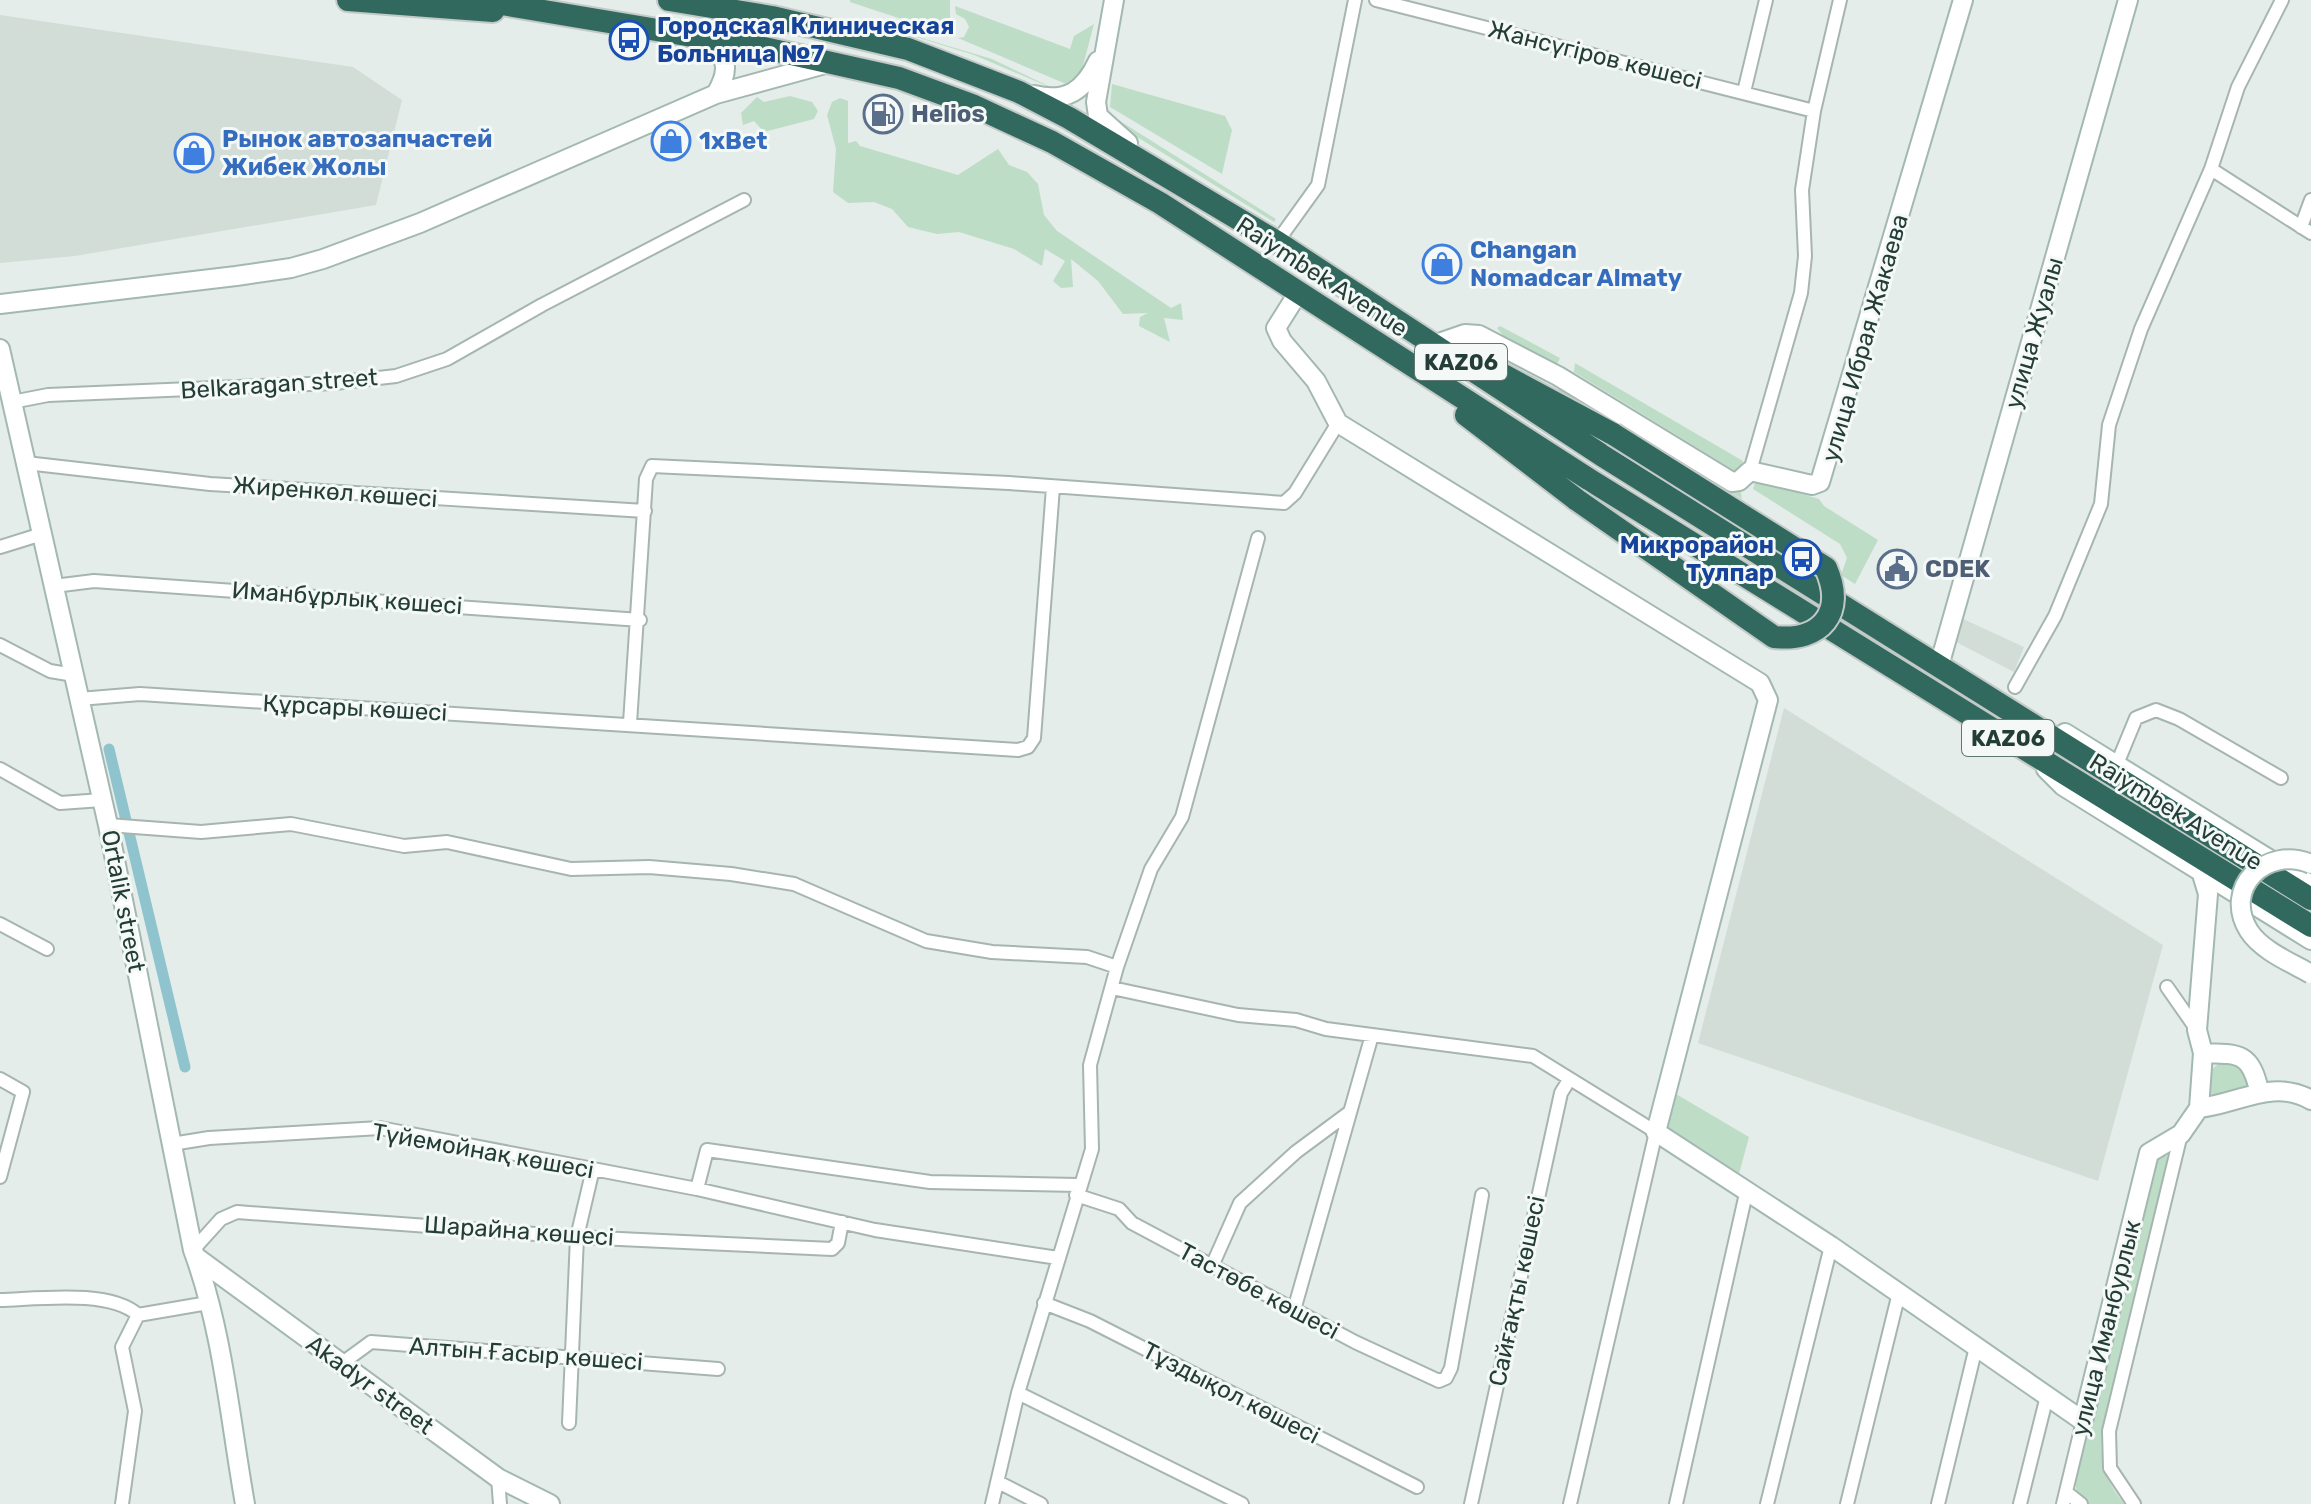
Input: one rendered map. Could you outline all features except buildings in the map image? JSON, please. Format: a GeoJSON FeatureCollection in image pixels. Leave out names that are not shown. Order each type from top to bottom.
{"type":"FeatureCollection","features":[{"type":"Feature","properties":{"kind":"highway"},"geometry":{"type":"LineString","coordinates":[[348,0],[547,14]]}},
{"type":"Feature","properties":{"kind":"highway","name":"Raiymbek Avenue"},"geometry":{"type":"LineString","coordinates":[[478,0],[547,14],[712,39],[899,78],[972,105],[1052,142],[1160,203],[1391,353],[2311,926]]}},
{"type":"Feature","properties":{"kind":"highway","name":"Raiymbek Avenue"},"geometry":{"type":"LineString","coordinates":[[669,0],[835,30],[908,49],[1019,92],[1175,178],[1603,456],[2311,899]]}},
{"type":"Feature","properties":{"kind":"highway"},"geometry":{"type":"LineString","coordinates":[[1391,353],[1510,452],[1774,637],[1795,639],[1810,634],[1826,621],[1834,605],[1835,587],[1826,568],[1613,434],[1546,396],[1407,327]]}},
{"type":"Feature","properties":{"kind":"street"},"geometry":{"type":"LineString","coordinates":[[1114,0],[1096,102],[1098,116],[1111,130],[1175,178]]}},
{"type":"Feature","properties":{"kind":"street"},"geometry":{"type":"LineString","coordinates":[[1277,242],[1318,185],[1355,0]]}},
{"type":"Feature","properties":{"kind":"street","name":"Жансүгіров көшесі"},"geometry":{"type":"LineString","coordinates":[[1376,0],[1814,111]]}},
{"type":"Feature","properties":{"kind":"street"},"geometry":{"type":"LineString","coordinates":[[1744,92],[1766,0]]}},
{"type":"Feature","properties":{"kind":"street"},"geometry":{"type":"LineString","coordinates":[[1750,471],[1801,293],[1805,256],[1802,190],[1814,111],[1840,0]]}},
{"type":"Feature","properties":{"kind":"street","name":"улица Ибрая Жакаева"},"geometry":{"type":"LineString","coordinates":[[1558,376],[1732,482],[1739,481],[1750,471],[1812,485],[1820,482],[1825,474],[1963,0]]}},
{"type":"Feature","properties":{"kind":"street","name":"улица Жуалы"},"geometry":{"type":"LineString","coordinates":[[1939,666],[2128,0]]}},
{"type":"Feature","properties":{"kind":"street"},"geometry":{"type":"LineString","coordinates":[[2015,687],[2055,616],[2101,504],[2112,413],[2141,329],[2211,169],[2238,87],[2282,0]]}},
{"type":"Feature","properties":{"kind":"street"},"geometry":{"type":"LineString","coordinates":[[712,39],[728,66],[716,94]]}},
{"type":"Feature","properties":{"kind":"street"},"geometry":{"type":"LineString","coordinates":[[1019,92],[1050,99],[1076,93],[1093,73],[1103,52]]}},
{"type":"Feature","properties":{"kind":"street"},"geometry":{"type":"LineString","coordinates":[[0,304],[250,274],[312,262],[420,223],[716,94],[831,62]]}},
{"type":"Feature","properties":{"kind":"street"},"geometry":{"type":"LineString","coordinates":[[2211,169],[2306,230],[2311,200]]}},
{"type":"Feature","properties":{"kind":"street","name":"Belkaragan street"},"geometry":{"type":"LineString","coordinates":[[12,402],[48,395],[334,383],[396,376],[447,359],[542,305],[744,200]]}},
{"type":"Feature","properties":{"kind":"street"},"geometry":{"type":"LineString","coordinates":[[1298,293],[1276,328],[1282,341],[1316,381],[1338,423],[1760,683],[1768,700],[1656,1132],[1570,1504]]}},
{"type":"Feature","properties":{"kind":"street"},"geometry":{"type":"LineString","coordinates":[[1439,343],[1465,334],[1479,335],[1558,376],[1546,396]]}},
{"type":"Feature","properties":{"kind":"street","name":"Ortalik street"},"geometry":{"type":"LineString","coordinates":[[0,349],[108,825],[194,1254],[208,1303],[239,1454],[245,1504]]}},
{"type":"Feature","properties":{"kind":"street"},"geometry":{"type":"LineString","coordinates":[[630,723],[640,620],[646,479],[649,469],[656,464],[1284,503],[1295,493],[1338,423]]}},
{"type":"Feature","properties":{"kind":"street","name":"Жиренкөл көшесі"},"geometry":{"type":"LineString","coordinates":[[26,463],[210,484],[645,511]]}},
{"type":"Feature","properties":{"kind":"street","name":"Құрсары көшесі"},"geometry":{"type":"LineString","coordinates":[[79,699],[140,694],[1018,750],[1028,747],[1034,738],[1053,487]]}},
{"type":"Feature","properties":{"kind":"street"},"geometry":{"type":"LineString","coordinates":[[0,547],[42,534]]}},
{"type":"Feature","properties":{"kind":"street"},"geometry":{"type":"LineString","coordinates":[[992,1504],[1018,1393],[1077,1190],[1092,1149],[1090,1065],[1117,967],[1151,869],[1182,817],[1258,538]]}},
{"type":"Feature","properties":{"kind":"street","name":"Иманбұрлық көшесі"},"geometry":{"type":"LineString","coordinates":[[54,586],[94,581],[640,620]]}},
{"type":"Feature","properties":{"kind":"street"},"geometry":{"type":"LineString","coordinates":[[0,645],[50,671],[74,675]]}},
{"type":"Feature","properties":{"kind":"street"},"geometry":{"type":"LineString","coordinates":[[2002,706],[2048,722],[2311,885]]}},
{"type":"Feature","properties":{"kind":"street"},"geometry":{"type":"LineString","coordinates":[[2117,764],[2136,718],[2147,711],[2162,710],[2281,778]]}},
{"type":"Feature","properties":{"kind":"street"},"geometry":{"type":"LineString","coordinates":[[2023,748],[2063,786],[2311,940]]}},
{"type":"Feature","properties":{"kind":"street"},"geometry":{"type":"LineString","coordinates":[[0,769],[60,803],[102,800]]}},
{"type":"Feature","properties":{"kind":"street"},"geometry":{"type":"LineString","coordinates":[[108,825],[201,832],[291,824],[404,846],[447,842],[571,869],[649,867],[731,874],[794,884],[926,941],[992,952],[1087,957],[1117,967]]}},
{"type":"Feature","properties":{"kind":"street"},"geometry":{"type":"LineString","coordinates":[[2311,864],[2281,858],[2264,864],[2244,888],[2241,905],[2252,935],[2311,974]]}},
{"type":"Feature","properties":{"kind":"street"},"geometry":{"type":"LineString","coordinates":[[2134,1504],[2110,1468],[2109,1431],[2181,1134],[2199,1108],[2203,1053],[2197,1030],[2208,894],[2201,871]]}},
{"type":"Feature","properties":{"kind":"street"},"geometry":{"type":"LineString","coordinates":[[2207,907],[2229,889]]}},
{"type":"Feature","properties":{"kind":"street"},"geometry":{"type":"LineString","coordinates":[[0,924],[47,949]]}},
{"type":"Feature","properties":{"kind":"street"},"geometry":{"type":"LineString","coordinates":[[2167,987],[2197,1030]]}},
{"type":"Feature","properties":{"kind":"street"},"geometry":{"type":"LineString","coordinates":[[1112,988],[1238,1015],[1296,1020],[1326,1029],[1533,1056],[1747,1189],[2083,1421]]}},
{"type":"Feature","properties":{"kind":"street"},"geometry":{"type":"LineString","coordinates":[[1294,1310],[1372,1035]]}},
{"type":"Feature","properties":{"kind":"street"},"geometry":{"type":"LineString","coordinates":[[2203,1053],[2241,1057],[2252,1066],[2259,1090]]}},
{"type":"Feature","properties":{"kind":"street"},"geometry":{"type":"LineString","coordinates":[[0,1079],[23,1092],[0,1177]]}},
{"type":"Feature","properties":{"kind":"street","name":"Сайғақты көшесі"},"geometry":{"type":"LineString","coordinates":[[1471,1504],[1557,1108],[1569,1080]]}},
{"type":"Feature","properties":{"kind":"street"},"geometry":{"type":"LineString","coordinates":[[2199,1108],[2235,1102],[2259,1090],[2288,1091],[2311,1100]]}},
{"type":"Feature","properties":{"kind":"street"},"geometry":{"type":"LineString","coordinates":[[1212,1266],[1240,1203],[1296,1152],[1350,1112]]}},
{"type":"Feature","properties":{"kind":"street","name":"Түйемойнақ көшесі"},"geometry":{"type":"LineString","coordinates":[[172,1144],[209,1138],[380,1128],[697,1189],[842,1222],[962,1245],[1058,1258]]}},
{"type":"Feature","properties":{"kind":"street","name":"улица Иманбурлык"},"geometry":{"type":"LineString","coordinates":[[2064,1498],[2149,1153],[2181,1134]]}},
{"type":"Feature","properties":{"kind":"street"},"geometry":{"type":"LineString","coordinates":[[697,1189],[707,1150],[930,1182],[1077,1190]]}},
{"type":"Feature","properties":{"kind":"street"},"geometry":{"type":"LineString","coordinates":[[569,1423],[577,1237],[593,1169]]}},
{"type":"Feature","properties":{"kind":"street"},"geometry":{"type":"LineString","coordinates":[[1676,1504],[1747,1189]]}},
{"type":"Feature","properties":{"kind":"street","name":"Тастөбе көшесі"},"geometry":{"type":"LineString","coordinates":[[1077,1190],[1119,1209],[1132,1223],[1294,1310],[1430,1378],[1446,1378],[1482,1195]]}},
{"type":"Feature","properties":{"kind":"street","name":"Шарайна көшесі"},"geometry":{"type":"LineString","coordinates":[[194,1254],[221,1219],[237,1212],[577,1237],[832,1249],[838,1243],[842,1222]]}},
{"type":"Feature","properties":{"kind":"street"},"geometry":{"type":"LineString","coordinates":[[1767,1504],[1831,1246]]}},
{"type":"Feature","properties":{"kind":"street","name":"Akadyr street"},"geometry":{"type":"LineString","coordinates":[[194,1254],[498,1478],[550,1504]]}},
{"type":"Feature","properties":{"kind":"street"},"geometry":{"type":"LineString","coordinates":[[1847,1504],[1899,1293]]}},
{"type":"Feature","properties":{"kind":"street"},"geometry":{"type":"LineString","coordinates":[[0,1300],[90,1299],[129,1307],[138,1315]]}},
{"type":"Feature","properties":{"kind":"street"},"geometry":{"type":"LineString","coordinates":[[138,1315],[208,1303]]}},
{"type":"Feature","properties":{"kind":"street","name":"Тұздықол көшесі"},"geometry":{"type":"LineString","coordinates":[[1044,1303],[1090,1321],[1417,1487]]}},
{"type":"Feature","properties":{"kind":"street"},"geometry":{"type":"LineString","coordinates":[[122,1504],[135,1411],[122,1347],[138,1315]]}},
{"type":"Feature","properties":{"kind":"street","name":"Алтын Ғасыр көшесі"},"geometry":{"type":"LineString","coordinates":[[341,1364],[371,1342],[718,1369]]}},
{"type":"Feature","properties":{"kind":"street"},"geometry":{"type":"LineString","coordinates":[[1938,1504],[1976,1347]]}},
{"type":"Feature","properties":{"kind":"street"},"geometry":{"type":"LineString","coordinates":[[2051,1400],[2075,1399],[2094,1378]]}},
{"type":"Feature","properties":{"kind":"street"},"geometry":{"type":"LineString","coordinates":[[1018,1393],[1242,1504]]}},
{"type":"Feature","properties":{"kind":"street"},"geometry":{"type":"LineString","coordinates":[[2020,1504],[2051,1400]]}},
{"type":"Feature","properties":{"kind":"street","name":"Ortalik street"},"geometry":{"type":"LineString","coordinates":[[239,1454],[255,1504]]}},
{"type":"Feature","properties":{"kind":"street"},"geometry":{"type":"LineString","coordinates":[[498,1478],[500,1504]]}},
{"type":"Feature","properties":{"kind":"street"},"geometry":{"type":"LineString","coordinates":[[998,1482],[1041,1504]]}},
{"type":"Feature","properties":{"kind":"street"},"geometry":{"type":"LineString","coordinates":[[2064,1498],[2081,1504]]}},
{"type":"Feature","properties":{"kind":"shaded area","name":"Рынок автозапчастей Жибек Жолы"},"geometry":{"type":"Polygon","coordinates":[[[0,15],[353,67],[402,100],[376,205],[75,256],[0,263],[0,15]]]}},
{"type":"Feature","properties":{"kind":"shaded area"},"geometry":{"type":"Polygon","coordinates":[[[1961,618],[2024,647],[2014,672],[1956,642],[1961,618]]]}},
{"type":"Feature","properties":{"kind":"shaded area"},"geometry":{"type":"Polygon","coordinates":[[[1784,708],[2163,945],[2098,1181],[1698,1043],[1784,708]]]}},
{"type":"Feature","properties":{"kind":"green space"},"geometry":{"type":"Polygon","coordinates":[[[950,0],[950,35],[850,2],[950,0]]]}},
{"type":"Feature","properties":{"kind":"green space"},"geometry":{"type":"Polygon","coordinates":[[[955,6],[1070,49],[1074,36],[1094,24],[1080,77],[1066,84],[958,38],[964,37],[969,27],[965,19],[956,14],[955,6]]]}},
{"type":"Feature","properties":{"kind":"green space"},"geometry":{"type":"Polygon","coordinates":[[[848,16],[992,59],[1061,92],[974,55],[848,16]]]}},
{"type":"Feature","properties":{"kind":"green space"},"geometry":{"type":"Polygon","coordinates":[[[1112,84],[1225,116],[1232,130],[1222,174],[1110,107],[1112,84]]]}},
{"type":"Feature","properties":{"kind":"green space"},"geometry":{"type":"Polygon","coordinates":[[[790,96],[812,102],[818,111],[814,119],[764,132],[754,121],[743,125],[741,113],[757,97],[764,102],[790,96]]]}},
{"type":"Feature","properties":{"kind":"green space"},"geometry":{"type":"Polygon","coordinates":[[[840,98],[848,101],[848,143],[856,141],[860,146],[958,175],[998,149],[1009,165],[1027,172],[1038,184],[1044,215],[1057,231],[1171,308],[1181,303],[1183,320],[1164,318],[1170,342],[1139,326],[1140,317],[1148,313],[1123,314],[1098,281],[1071,259],[1073,287],[1061,288],[1053,281],[1065,261],[1045,249],[1042,266],[1014,249],[959,232],[937,234],[908,227],[892,209],[874,202],[848,203],[833,192],[836,149],[827,115],[832,102],[840,98]]]}},
{"type":"Feature","properties":{"kind":"green space"},"geometry":{"type":"Polygon","coordinates":[[[1104,111],[1276,219],[1274,222],[1113,122],[1104,111]]]}},
{"type":"Feature","properties":{"kind":"green space"},"geometry":{"type":"Polygon","coordinates":[[[1500,326],[1560,358],[1557,364],[1505,338],[1497,328],[1500,326]]]}},
{"type":"Feature","properties":{"kind":"green space"},"geometry":{"type":"Polygon","coordinates":[[[1575,363],[1743,461],[1737,472],[1574,372],[1575,363]]]}},
{"type":"Feature","properties":{"kind":"green space"},"geometry":{"type":"Polygon","coordinates":[[[1559,388],[1729,488],[1740,488],[1742,499],[1558,392],[1559,388]]]}},
{"type":"Feature","properties":{"kind":"green space"},"geometry":{"type":"Polygon","coordinates":[[[1756,480],[1819,499],[1824,506],[1878,540],[1855,584],[1841,575],[1847,558],[1840,544],[1753,489],[1756,480]]]}},
{"type":"Feature","properties":{"kind":"green space"},"geometry":{"type":"Polygon","coordinates":[[[2232,1059],[2251,1078],[2248,1093],[2216,1099],[2208,1085],[2209,1073],[2218,1064],[2232,1059]]]}},
{"type":"Feature","properties":{"kind":"green space"},"geometry":{"type":"Polygon","coordinates":[[[1676,1094],[1749,1137],[1739,1174],[1665,1128],[1676,1094]]]}},
{"type":"Feature","properties":{"kind":"green space"},"geometry":{"type":"Polygon","coordinates":[[[2165,1154],[2171,1162],[2102,1431],[2105,1470],[2125,1504],[2088,1504],[2077,1493],[2075,1482],[2152,1164],[2165,1154]]]}},
{"type":"Feature","properties":{"kind":"waterway"},"geometry":{"type":"LineString","coordinates":[[109,749],[185,1067]]}},
{"type":"Feature","properties":{"kind":"place","name":"Городская Клиническая Больница №7"},"geometry":{"type":"Point","coordinates":[629,40]}},
{"type":"Feature","properties":{"kind":"place","name":"Helios"},"geometry":{"type":"Point","coordinates":[883,114]}},
{"type":"Feature","properties":{"kind":"place","name":"1xBet"},"geometry":{"type":"Point","coordinates":[671,141]}},
{"type":"Feature","properties":{"kind":"place","name":"Рынок автозапчастей Жибек Жолы"},"geometry":{"type":"Point","coordinates":[194,153]}},
{"type":"Feature","properties":{"kind":"place","name":"Changan Nomadcar Almaty"},"geometry":{"type":"Point","coordinates":[1442,264]}},
{"type":"Feature","properties":{"kind":"place","name":"Микрорайон Тулпар"},"geometry":{"type":"Point","coordinates":[1802,559]}},
{"type":"Feature","properties":{"kind":"place","name":"CDEK"},"geometry":{"type":"Point","coordinates":[1897,569]}}]}
